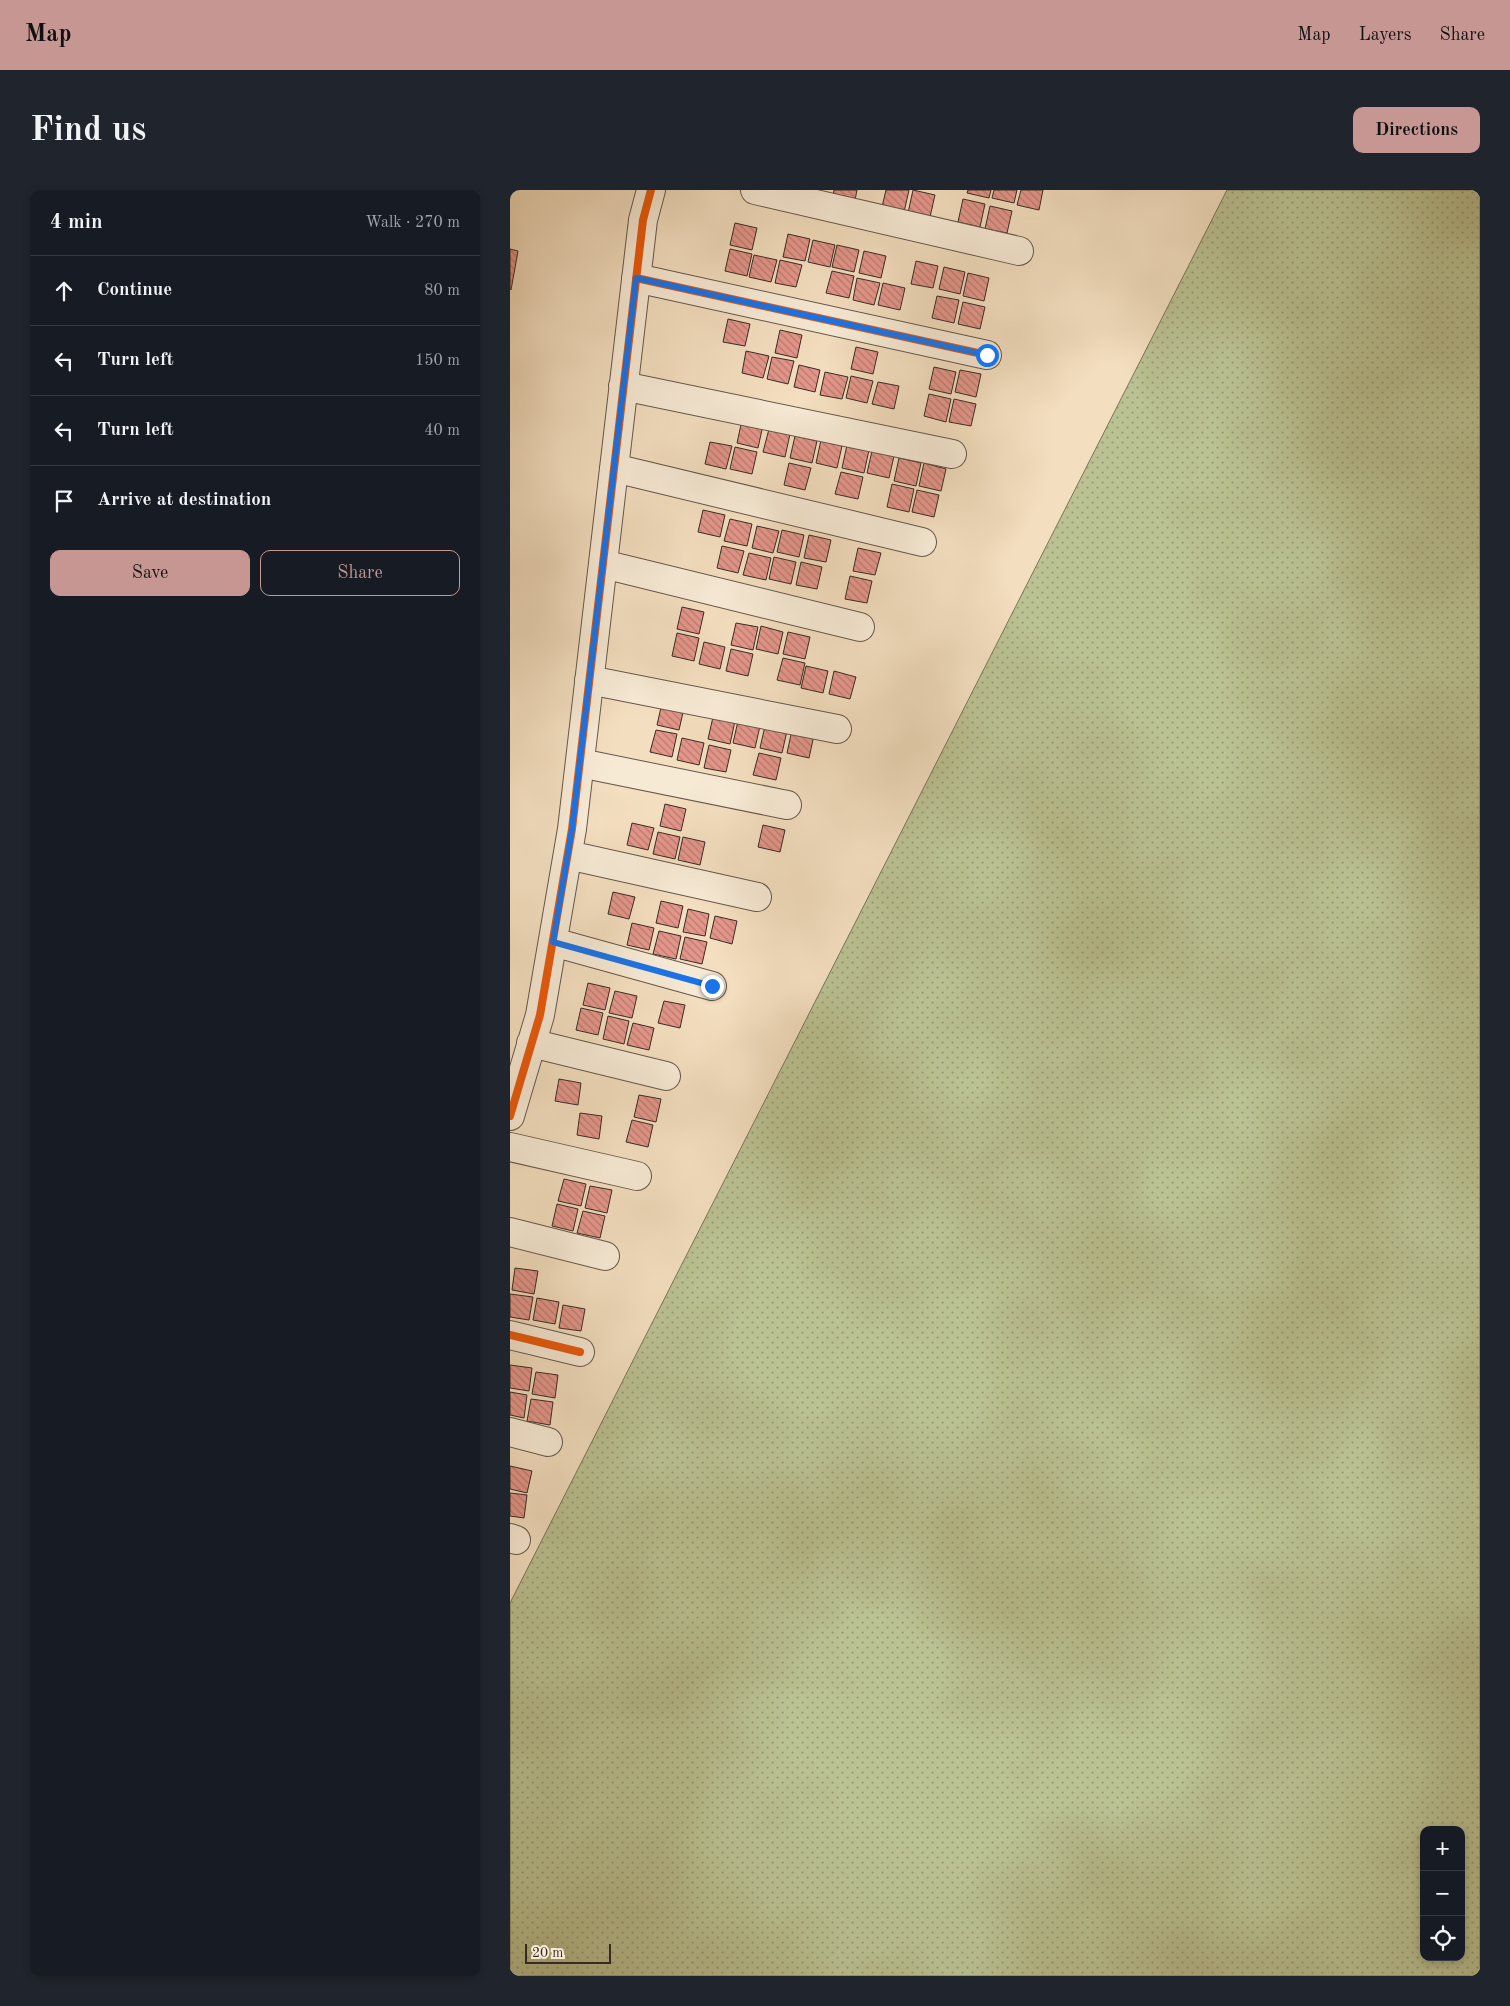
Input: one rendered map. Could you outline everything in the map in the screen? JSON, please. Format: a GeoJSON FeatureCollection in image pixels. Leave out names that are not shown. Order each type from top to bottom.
{"type":"FeatureCollection","features":[{"type":"Feature","properties":{"kind":"street"},"geometry":{"type":"LineString","coordinates":[[510,1116],[540,1015],[568,855],[643,220],[651,190]]}},
{"type":"Feature","properties":{"kind":"street"},"geometry":{"type":"LineString","coordinates":[[755,190],[1019,251]]}},
{"type":"Feature","properties":{"kind":"street"},"geometry":{"type":"LineString","coordinates":[[636,278],[987,355]]}},
{"type":"Feature","properties":{"kind":"street"},"geometry":{"type":"LineString","coordinates":[[623,386],[952,454]]}},
{"type":"Feature","properties":{"kind":"street"},"geometry":{"type":"LineString","coordinates":[[614,468],[922,542]]}},
{"type":"Feature","properties":{"kind":"street"},"geometry":{"type":"LineString","coordinates":[[603,564],[860,627]]}},
{"type":"Feature","properties":{"kind":"street"},"geometry":{"type":"LineString","coordinates":[[589,680],[837,729]]}},
{"type":"Feature","properties":{"kind":"street"},"geometry":{"type":"LineString","coordinates":[[580,764],[788,805]]}},
{"type":"Feature","properties":{"kind":"street"},"geometry":{"type":"LineString","coordinates":[[568,855],[757,897]]}},
{"type":"Feature","properties":{"kind":"street"},"geometry":{"type":"LineString","coordinates":[[553,942],[712,986]]}},
{"type":"Feature","properties":{"kind":"street"},"geometry":{"type":"LineString","coordinates":[[531,1043],[666,1076]]}},
{"type":"Feature","properties":{"kind":"street"},"geometry":{"type":"LineString","coordinates":[[510,1147],[637,1176]]}},
{"type":"Feature","properties":{"kind":"street"},"geometry":{"type":"LineString","coordinates":[[510,1232],[605,1256]]}},
{"type":"Feature","properties":{"kind":"street"},"geometry":{"type":"LineString","coordinates":[[510,1335],[580,1352]]}},
{"type":"Feature","properties":{"kind":"street"},"geometry":{"type":"LineString","coordinates":[[510,1432],[548,1442]]}},
{"type":"Feature","properties":{"kind":"green space"},"geometry":{"type":"Polygon","coordinates":[[[1227,190],[1480,190],[1480,1976],[510,1976],[510,1603],[1227,190]]]}},
{"type":"Feature","properties":{"kind":"building"},"geometry":{"type":"Polygon","coordinates":[[[834,190],[857,190],[855,200],[833,195],[834,190]]]}},
{"type":"Feature","properties":{"kind":"building"},"geometry":{"type":"Polygon","coordinates":[[[886,190],[909,190],[904,212],[882,207],[886,190]]]}},
{"type":"Feature","properties":{"kind":"building"},"geometry":{"type":"Polygon","coordinates":[[[913,190],[935,195],[930,217],[908,213],[913,190]]]}},
{"type":"Feature","properties":{"kind":"building"},"geometry":{"type":"Polygon","coordinates":[[[968,190],[991,190],[989,198],[967,193],[968,190]]]}},
{"type":"Feature","properties":{"kind":"building"},"geometry":{"type":"Polygon","coordinates":[[[994,190],[1017,190],[1014,203],[992,198],[994,190]]]}},
{"type":"Feature","properties":{"kind":"building"},"geometry":{"type":"Polygon","coordinates":[[[1021,190],[1043,190],[1039,210],[1017,205],[1021,190]]]}},
{"type":"Feature","properties":{"kind":"building"},"geometry":{"type":"Polygon","coordinates":[[[963,199],[985,204],[980,227],[958,222],[963,199]]]}},
{"type":"Feature","properties":{"kind":"building"},"geometry":{"type":"Polygon","coordinates":[[[990,206],[1012,211],[1007,233],[985,229],[990,206]]]}},
{"type":"Feature","properties":{"kind":"building"},"geometry":{"type":"Polygon","coordinates":[[[735,223],[757,228],[752,250],[730,245],[735,223]]]}},
{"type":"Feature","properties":{"kind":"building"},"geometry":{"type":"Polygon","coordinates":[[[788,234],[810,239],[805,261],[783,257],[788,234]]]}},
{"type":"Feature","properties":{"kind":"building"},"geometry":{"type":"Polygon","coordinates":[[[813,240],[835,245],[830,267],[808,262],[813,240]]]}},
{"type":"Feature","properties":{"kind":"building"},"geometry":{"type":"Polygon","coordinates":[[[837,245],[859,250],[854,272],[832,267],[837,245]]]}},
{"type":"Feature","properties":{"kind":"building"},"geometry":{"type":"Polygon","coordinates":[[[510,249],[518,251],[511,290],[510,289],[510,249]]]}},
{"type":"Feature","properties":{"kind":"building"},"geometry":{"type":"Polygon","coordinates":[[[730,249],[752,254],[747,276],[725,271],[730,249]]]}},
{"type":"Feature","properties":{"kind":"building"},"geometry":{"type":"Polygon","coordinates":[[[864,251],[886,256],[881,278],[859,273],[864,251]]]}},
{"type":"Feature","properties":{"kind":"building"},"geometry":{"type":"Polygon","coordinates":[[[754,255],[777,260],[771,282],[749,277],[754,255]]]}},
{"type":"Feature","properties":{"kind":"building"},"geometry":{"type":"Polygon","coordinates":[[[780,260],[802,265],[796,287],[775,283],[780,260]]]}},
{"type":"Feature","properties":{"kind":"building"},"geometry":{"type":"Polygon","coordinates":[[[916,261],[938,266],[933,288],[911,284],[916,261]]]}},
{"type":"Feature","properties":{"kind":"building"},"geometry":{"type":"Polygon","coordinates":[[[944,267],[965,272],[960,294],[939,289],[944,267]]]}},
{"type":"Feature","properties":{"kind":"building"},"geometry":{"type":"Polygon","coordinates":[[[832,271],[854,276],[849,298],[826,293],[832,271]]]}},
{"type":"Feature","properties":{"kind":"building"},"geometry":{"type":"Polygon","coordinates":[[[968,273],[989,278],[984,301],[963,296],[968,273]]]}},
{"type":"Feature","properties":{"kind":"building"},"geometry":{"type":"Polygon","coordinates":[[[857,278],[880,283],[874,305],[853,300],[857,278]]]}},
{"type":"Feature","properties":{"kind":"building"},"geometry":{"type":"Polygon","coordinates":[[[883,283],[905,288],[900,310],[878,305],[883,283]]]}},
{"type":"Feature","properties":{"kind":"building"},"geometry":{"type":"Polygon","coordinates":[[[937,296],[959,300],[954,323],[932,318],[937,296]]]}},
{"type":"Feature","properties":{"kind":"building"},"geometry":{"type":"Polygon","coordinates":[[[963,302],[985,307],[980,329],[958,324],[963,302]]]}},
{"type":"Feature","properties":{"kind":"building"},"geometry":{"type":"Polygon","coordinates":[[[728,319],[750,324],[745,346],[723,342],[728,319]]]}},
{"type":"Feature","properties":{"kind":"building"},"geometry":{"type":"Polygon","coordinates":[[[780,330],[802,335],[797,358],[775,353],[780,330]]]}},
{"type":"Feature","properties":{"kind":"building"},"geometry":{"type":"Polygon","coordinates":[[[856,347],[878,352],[873,374],[851,369],[856,347]]]}},
{"type":"Feature","properties":{"kind":"building"},"geometry":{"type":"Polygon","coordinates":[[[746,351],[769,356],[763,378],[742,373],[746,351]]]}},
{"type":"Feature","properties":{"kind":"building"},"geometry":{"type":"Polygon","coordinates":[[[772,357],[794,361],[788,384],[767,379],[772,357]]]}},
{"type":"Feature","properties":{"kind":"building"},"geometry":{"type":"Polygon","coordinates":[[[799,365],[820,370],[815,392],[794,387],[799,365]]]}},
{"type":"Feature","properties":{"kind":"building"},"geometry":{"type":"Polygon","coordinates":[[[934,367],[956,372],[951,394],[929,389],[934,367]]]}},
{"type":"Feature","properties":{"kind":"building"},"geometry":{"type":"Polygon","coordinates":[[[960,370],[981,374],[976,397],[955,392],[960,370]]]}},
{"type":"Feature","properties":{"kind":"building"},"geometry":{"type":"Polygon","coordinates":[[[825,372],[848,377],[842,399],[820,395],[825,372]]]}},
{"type":"Feature","properties":{"kind":"building"},"geometry":{"type":"Polygon","coordinates":[[[851,376],[873,381],[867,403],[846,398],[851,376]]]}},
{"type":"Feature","properties":{"kind":"building"},"geometry":{"type":"Polygon","coordinates":[[[878,382],[899,386],[894,409],[872,404],[878,382]]]}},
{"type":"Feature","properties":{"kind":"building"},"geometry":{"type":"Polygon","coordinates":[[[929,394],[951,399],[946,422],[924,416],[929,394]]]}},
{"type":"Feature","properties":{"kind":"building"},"geometry":{"type":"Polygon","coordinates":[[[954,399],[976,404],[971,426],[949,422],[954,399]]]}},
{"type":"Feature","properties":{"kind":"building"},"geometry":{"type":"Polygon","coordinates":[[[742,420],[763,425],[758,448],[737,443],[742,420]]]}},
{"type":"Feature","properties":{"kind":"building"},"geometry":{"type":"Polygon","coordinates":[[[769,429],[790,434],[785,457],[763,452],[769,429]]]}},
{"type":"Feature","properties":{"kind":"building"},"geometry":{"type":"Polygon","coordinates":[[[795,436],[817,441],[812,463],[790,458],[795,436]]]}},
{"type":"Feature","properties":{"kind":"building"},"geometry":{"type":"Polygon","coordinates":[[[821,440],[842,446],[837,468],[816,463],[821,440]]]}},
{"type":"Feature","properties":{"kind":"building"},"geometry":{"type":"Polygon","coordinates":[[[710,442],[732,446],[726,469],[705,464],[710,442]]]}},
{"type":"Feature","properties":{"kind":"building"},"geometry":{"type":"Polygon","coordinates":[[[847,445],[869,450],[864,473],[842,468],[847,445]]]}},
{"type":"Feature","properties":{"kind":"building"},"geometry":{"type":"Polygon","coordinates":[[[735,447],[757,452],[752,474],[730,469],[735,447]]]}},
{"type":"Feature","properties":{"kind":"building"},"geometry":{"type":"Polygon","coordinates":[[[872,451],[894,456],[889,478],[867,473],[872,451]]]}},
{"type":"Feature","properties":{"kind":"building"},"geometry":{"type":"Polygon","coordinates":[[[899,458],[921,463],[916,486],[894,481],[899,458]]]}},
{"type":"Feature","properties":{"kind":"building"},"geometry":{"type":"Polygon","coordinates":[[[789,463],[811,468],[805,490],[784,485],[789,463]]]}},
{"type":"Feature","properties":{"kind":"building"},"geometry":{"type":"Polygon","coordinates":[[[924,463],[946,469],[941,491],[919,486],[924,463]]]}},
{"type":"Feature","properties":{"kind":"building"},"geometry":{"type":"Polygon","coordinates":[[[841,472],[863,477],[858,499],[835,494],[841,472]]]}},
{"type":"Feature","properties":{"kind":"building"},"geometry":{"type":"Polygon","coordinates":[[[892,484],[914,489],[909,512],[887,507],[892,484]]]}},
{"type":"Feature","properties":{"kind":"building"},"geometry":{"type":"Polygon","coordinates":[[[917,490],[939,495],[934,517],[912,512],[917,490]]]}},
{"type":"Feature","properties":{"kind":"building"},"geometry":{"type":"Polygon","coordinates":[[[703,510],[725,515],[720,537],[698,532],[703,510]]]}},
{"type":"Feature","properties":{"kind":"building"},"geometry":{"type":"Polygon","coordinates":[[[730,519],[752,524],[747,546],[724,541],[730,519]]]}},
{"type":"Feature","properties":{"kind":"building"},"geometry":{"type":"Polygon","coordinates":[[[757,526],[779,531],[773,553],[752,548],[757,526]]]}},
{"type":"Feature","properties":{"kind":"building"},"geometry":{"type":"Polygon","coordinates":[[[782,530],[804,535],[799,557],[777,552],[782,530]]]}},
{"type":"Feature","properties":{"kind":"building"},"geometry":{"type":"Polygon","coordinates":[[[809,535],[831,540],[826,562],[804,558],[809,535]]]}},
{"type":"Feature","properties":{"kind":"building"},"geometry":{"type":"Polygon","coordinates":[[[722,546],[744,551],[738,573],[717,568],[722,546]]]}},
{"type":"Feature","properties":{"kind":"building"},"geometry":{"type":"Polygon","coordinates":[[[858,548],[881,553],[875,575],[853,571],[858,548]]]}},
{"type":"Feature","properties":{"kind":"building"},"geometry":{"type":"Polygon","coordinates":[[[749,553],[771,558],[766,580],[743,575],[749,553]]]}},
{"type":"Feature","properties":{"kind":"building"},"geometry":{"type":"Polygon","coordinates":[[[774,557],[796,562],[791,584],[769,579],[774,557]]]}},
{"type":"Feature","properties":{"kind":"building"},"geometry":{"type":"Polygon","coordinates":[[[801,562],[822,567],[817,589],[796,585],[801,562]]]}},
{"type":"Feature","properties":{"kind":"building"},"geometry":{"type":"Polygon","coordinates":[[[850,576],[872,581],[867,603],[845,599],[850,576]]]}},
{"type":"Feature","properties":{"kind":"building"},"geometry":{"type":"Polygon","coordinates":[[[682,607],[704,612],[699,634],[677,629],[682,607]]]}},
{"type":"Feature","properties":{"kind":"building"},"geometry":{"type":"Polygon","coordinates":[[[736,623],[758,627],[753,650],[731,645],[736,623]]]}},
{"type":"Feature","properties":{"kind":"building"},"geometry":{"type":"Polygon","coordinates":[[[761,626],[783,632],[778,654],[756,649],[761,626]]]}},
{"type":"Feature","properties":{"kind":"building"},"geometry":{"type":"Polygon","coordinates":[[[788,632],[810,637],[805,659],[783,654],[788,632]]]}},
{"type":"Feature","properties":{"kind":"building"},"geometry":{"type":"Polygon","coordinates":[[[677,633],[699,638],[694,661],[672,656],[677,633]]]}},
{"type":"Feature","properties":{"kind":"building"},"geometry":{"type":"Polygon","coordinates":[[[704,642],[725,647],[720,669],[699,664],[704,642]]]}},
{"type":"Feature","properties":{"kind":"building"},"geometry":{"type":"Polygon","coordinates":[[[731,649],[753,654],[748,676],[726,671],[731,649]]]}},
{"type":"Feature","properties":{"kind":"building"},"geometry":{"type":"Polygon","coordinates":[[[783,658],[805,663],[800,685],[777,680],[783,658]]]}},
{"type":"Feature","properties":{"kind":"building"},"geometry":{"type":"Polygon","coordinates":[[[806,666],[828,671],[823,693],[801,688],[806,666]]]}},
{"type":"Feature","properties":{"kind":"building"},"geometry":{"type":"Polygon","coordinates":[[[834,671],[856,677],[850,699],[829,694],[834,671]]]}},
{"type":"Feature","properties":{"kind":"building"},"geometry":{"type":"Polygon","coordinates":[[[662,703],[684,708],[679,730],[657,725],[662,703]]]}},
{"type":"Feature","properties":{"kind":"building"},"geometry":{"type":"Polygon","coordinates":[[[713,717],[735,721],[730,744],[708,739],[713,717]]]}},
{"type":"Feature","properties":{"kind":"building"},"geometry":{"type":"Polygon","coordinates":[[[738,721],[760,726],[755,748],[733,743],[738,721]]]}},
{"type":"Feature","properties":{"kind":"building"},"geometry":{"type":"Polygon","coordinates":[[[765,726],[787,731],[782,753],[760,748],[765,726]]]}},
{"type":"Feature","properties":{"kind":"building"},"geometry":{"type":"Polygon","coordinates":[[[656,730],[677,734],[672,757],[650,752],[656,730]]]}},
{"type":"Feature","properties":{"kind":"building"},"geometry":{"type":"Polygon","coordinates":[[[792,730],[814,735],[809,758],[787,753],[792,730]]]}},
{"type":"Feature","properties":{"kind":"building"},"geometry":{"type":"Polygon","coordinates":[[[682,738],[704,743],[699,765],[677,760],[682,738]]]}},
{"type":"Feature","properties":{"kind":"building"},"geometry":{"type":"Polygon","coordinates":[[[709,745],[731,750],[726,772],[704,768],[709,745]]]}},
{"type":"Feature","properties":{"kind":"building"},"geometry":{"type":"Polygon","coordinates":[[[759,753],[781,758],[776,780],[753,775],[759,753]]]}},
{"type":"Feature","properties":{"kind":"building"},"geometry":{"type":"Polygon","coordinates":[[[665,804],[686,809],[681,831],[660,826],[665,804]]]}},
{"type":"Feature","properties":{"kind":"building"},"geometry":{"type":"Polygon","coordinates":[[[632,823],[654,828],[648,850],[627,845],[632,823]]]}},
{"type":"Feature","properties":{"kind":"building"},"geometry":{"type":"Polygon","coordinates":[[[763,825],[785,830],[780,852],[758,847],[763,825]]]}},
{"type":"Feature","properties":{"kind":"building"},"geometry":{"type":"Polygon","coordinates":[[[658,832],[680,837],[675,859],[653,854],[658,832]]]}},
{"type":"Feature","properties":{"kind":"building"},"geometry":{"type":"Polygon","coordinates":[[[683,837],[705,842],[700,865],[678,860],[683,837]]]}},
{"type":"Feature","properties":{"kind":"building"},"geometry":{"type":"Polygon","coordinates":[[[613,892],[635,897],[629,919],[608,914],[613,892]]]}},
{"type":"Feature","properties":{"kind":"building"},"geometry":{"type":"Polygon","coordinates":[[[661,901],[683,906],[678,928],[656,923],[661,901]]]}},
{"type":"Feature","properties":{"kind":"building"},"geometry":{"type":"Polygon","coordinates":[[[688,909],[709,914],[705,936],[683,932],[688,909]]]}},
{"type":"Feature","properties":{"kind":"building"},"geometry":{"type":"Polygon","coordinates":[[[715,916],[737,921],[732,944],[710,938],[715,916]]]}},
{"type":"Feature","properties":{"kind":"building"},"geometry":{"type":"Polygon","coordinates":[[[632,923],[654,928],[649,950],[627,945],[632,923]]]}},
{"type":"Feature","properties":{"kind":"building"},"geometry":{"type":"Polygon","coordinates":[[[659,931],[681,936],[676,959],[653,954],[659,931]]]}},
{"type":"Feature","properties":{"kind":"building"},"geometry":{"type":"Polygon","coordinates":[[[685,937],[707,942],[702,964],[680,959],[685,937]]]}},
{"type":"Feature","properties":{"kind":"building"},"geometry":{"type":"Polygon","coordinates":[[[588,983],[610,988],[605,1010],[583,1005],[588,983]]]}},
{"type":"Feature","properties":{"kind":"building"},"geometry":{"type":"Polygon","coordinates":[[[615,991],[637,996],[632,1018],[609,1013],[615,991]]]}},
{"type":"Feature","properties":{"kind":"building"},"geometry":{"type":"Polygon","coordinates":[[[664,1001],[685,1005],[680,1028],[658,1023],[664,1001]]]}},
{"type":"Feature","properties":{"kind":"building"},"geometry":{"type":"Polygon","coordinates":[[[581,1008],[603,1013],[598,1035],[576,1030],[581,1008]]]}},
{"type":"Feature","properties":{"kind":"building"},"geometry":{"type":"Polygon","coordinates":[[[608,1016],[629,1021],[624,1044],[603,1039],[608,1016]]]}},
{"type":"Feature","properties":{"kind":"building"},"geometry":{"type":"Polygon","coordinates":[[[633,1023],[654,1028],[649,1050],[627,1045],[633,1023]]]}},
{"type":"Feature","properties":{"kind":"building"},"geometry":{"type":"Polygon","coordinates":[[[559,1079],[581,1083],[578,1105],[555,1101],[559,1079]]]}},
{"type":"Feature","properties":{"kind":"building"},"geometry":{"type":"Polygon","coordinates":[[[639,1095],[661,1099],[656,1122],[634,1117],[639,1095]]]}},
{"type":"Feature","properties":{"kind":"building"},"geometry":{"type":"Polygon","coordinates":[[[580,1113],[602,1116],[599,1139],[577,1135],[580,1113]]]}},
{"type":"Feature","properties":{"kind":"building"},"geometry":{"type":"Polygon","coordinates":[[[632,1120],[653,1125],[648,1147],[626,1142],[632,1120]]]}},
{"type":"Feature","properties":{"kind":"building"},"geometry":{"type":"Polygon","coordinates":[[[564,1179],[586,1184],[581,1206],[558,1201],[564,1179]]]}},
{"type":"Feature","properties":{"kind":"building"},"geometry":{"type":"Polygon","coordinates":[[[590,1186],[612,1190],[607,1213],[585,1208],[590,1186]]]}},
{"type":"Feature","properties":{"kind":"building"},"geometry":{"type":"Polygon","coordinates":[[[557,1204],[578,1209],[573,1231],[552,1226],[557,1204]]]}},
{"type":"Feature","properties":{"kind":"building"},"geometry":{"type":"Polygon","coordinates":[[[583,1211],[605,1216],[600,1238],[577,1233],[583,1211]]]}},
{"type":"Feature","properties":{"kind":"building"},"geometry":{"type":"Polygon","coordinates":[[[515,1268],[538,1271],[534,1294],[512,1290],[515,1268]]]}},
{"type":"Feature","properties":{"kind":"building"},"geometry":{"type":"Polygon","coordinates":[[[510,1294],[533,1297],[529,1320],[510,1317],[510,1294]]]}},
{"type":"Feature","properties":{"kind":"building"},"geometry":{"type":"Polygon","coordinates":[[[537,1298],[559,1302],[555,1324],[533,1320],[537,1298]]]}},
{"type":"Feature","properties":{"kind":"building"},"geometry":{"type":"Polygon","coordinates":[[[563,1305],[585,1309],[581,1331],[559,1328],[563,1305]]]}},
{"type":"Feature","properties":{"kind":"building"},"geometry":{"type":"Polygon","coordinates":[[[510,1365],[532,1368],[529,1391],[510,1388],[510,1365]]]}},
{"type":"Feature","properties":{"kind":"building"},"geometry":{"type":"Polygon","coordinates":[[[536,1372],[558,1375],[555,1398],[532,1394],[536,1372]]]}},
{"type":"Feature","properties":{"kind":"building"},"geometry":{"type":"Polygon","coordinates":[[[510,1392],[527,1395],[524,1418],[510,1415],[510,1392]]]}},
{"type":"Feature","properties":{"kind":"building"},"geometry":{"type":"Polygon","coordinates":[[[531,1399],[553,1402],[550,1425],[527,1421],[531,1399]]]}},
{"type":"Feature","properties":{"kind":"building"},"geometry":{"type":"Polygon","coordinates":[[[510,1466],[532,1471],[527,1493],[510,1489],[510,1466]]]}},
{"type":"Feature","properties":{"kind":"building"},"geometry":{"type":"Polygon","coordinates":[[[510,1493],[527,1495],[524,1518],[510,1516],[510,1493]]]}},
{"type":"Feature","properties":{"kind":"cycle path"},"geometry":{"type":"LineString","coordinates":[[510,1116],[540,1015],[572,829],[643,220],[651,190]]}},
{"type":"Feature","properties":{"kind":"cycle path"},"geometry":{"type":"LineString","coordinates":[[636,278],[987,355]]}},
{"type":"Feature","properties":{"kind":"cycle path"},"geometry":{"type":"LineString","coordinates":[[510,1335],[580,1352]]}},
{"type":"Feature","properties":{"kind":"route"},"geometry":{"type":"LineString","coordinates":[[712,986],[553,942],[572,829],[636,278],[987,355]]}}]}
